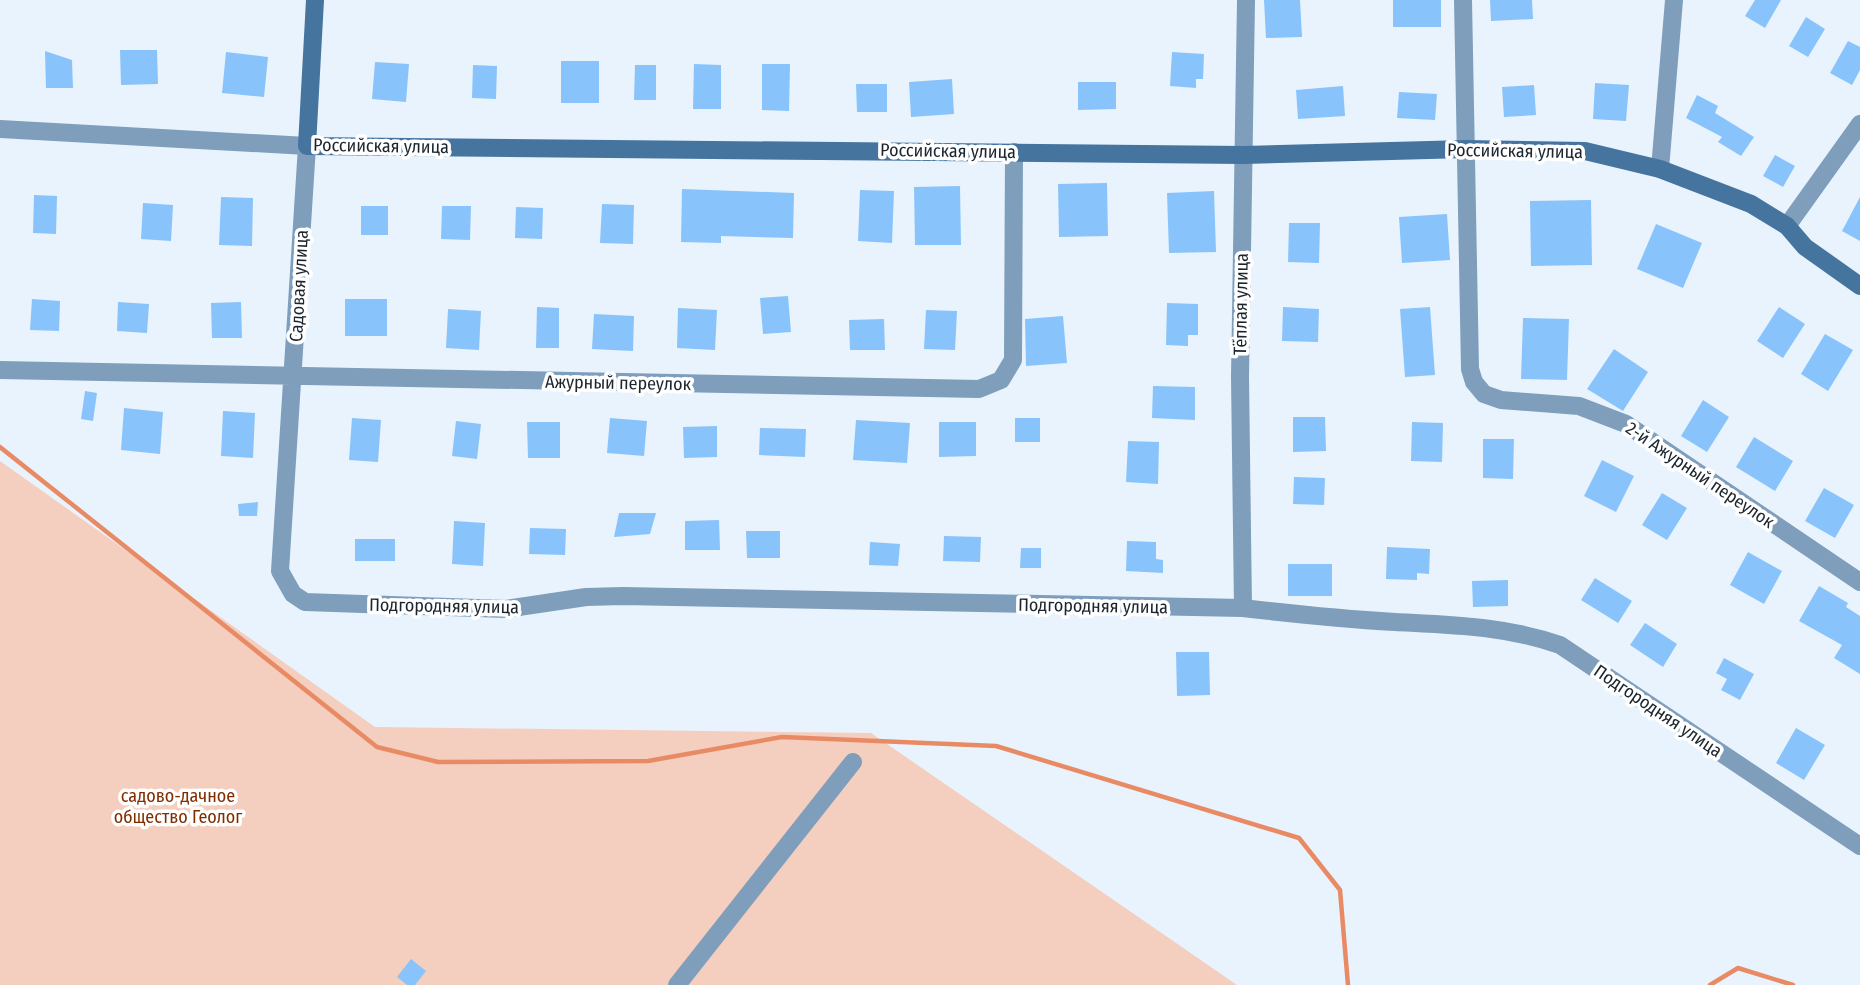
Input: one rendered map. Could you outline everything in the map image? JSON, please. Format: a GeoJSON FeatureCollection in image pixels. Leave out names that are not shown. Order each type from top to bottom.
{"type":"FeatureCollection","features":[{"type":"Feature","properties":{"kind":"street","name":"Садовая улица"},"geometry":{"type":"LineString","coordinates":[[279,571],[294,376],[315,0]]}},
{"type":"Feature","properties":{"kind":"street","name":"Тёплая улица"},"geometry":{"type":"LineString","coordinates":[[1243,608],[1240,377],[1245,0]]}},
{"type":"Feature","properties":{"kind":"street"},"geometry":{"type":"LineString","coordinates":[[1463,0],[1466,149]]}},
{"type":"Feature","properties":{"kind":"street"},"geometry":{"type":"LineString","coordinates":[[1660,169],[1674,0]]}},
{"type":"Feature","properties":{"kind":"street"},"geometry":{"type":"LineString","coordinates":[[1787,226],[1860,124]]}},
{"type":"Feature","properties":{"kind":"street","name":"Российская улица"},"geometry":{"type":"LineString","coordinates":[[0,130],[307,146],[1243,155],[1466,149],[1585,151],[1660,169],[1751,204],[1787,226],[1805,247],[1860,286]]}},
{"type":"Feature","properties":{"kind":"street","name":"2-й Ажурный переулок"},"geometry":{"type":"LineString","coordinates":[[1466,149],[1470,369],[1474,382],[1484,394],[1501,400],[1579,406],[1626,424],[1860,582]]}},
{"type":"Feature","properties":{"kind":"street","name":"Ажурный переулок"},"geometry":{"type":"LineString","coordinates":[[0,370],[979,389],[1001,380],[1013,360],[1014,152]]}},
{"type":"Feature","properties":{"kind":"street","name":"Подгородняя улица"},"geometry":{"type":"LineString","coordinates":[[279,571],[293,594],[305,602],[321,605],[506,609],[586,597],[623,596],[1243,608],[1324,617],[1497,628],[1527,633],[1560,645],[1860,846]]}},
{"type":"Feature","properties":{"kind":"street"},"geometry":{"type":"LineString","coordinates":[[677,985],[853,762]]}},
{"type":"Feature","properties":{"kind":"green space","name":"садово-дачное общество Геолог"},"geometry":{"type":"Polygon","coordinates":[[[0,461],[375,727],[871,733],[1237,985],[0,985],[0,461]]]}},
{"type":"Feature","properties":{"kind":"building"},"geometry":{"type":"Polygon","coordinates":[[[1264,0],[1300,0],[1302,37],[1266,38],[1264,0]]]}},
{"type":"Feature","properties":{"kind":"building"},"geometry":{"type":"Polygon","coordinates":[[[1393,0],[1441,0],[1441,27],[1393,27],[1393,0]]]}},
{"type":"Feature","properties":{"kind":"building"},"geometry":{"type":"Polygon","coordinates":[[[1490,0],[1532,0],[1533,19],[1491,21],[1490,0]]]}},
{"type":"Feature","properties":{"kind":"building"},"geometry":{"type":"Polygon","coordinates":[[[1755,0],[1781,0],[1765,28],[1745,16],[1755,0]]]}},
{"type":"Feature","properties":{"kind":"building"},"geometry":{"type":"Polygon","coordinates":[[[1806,17],[1825,29],[1808,57],[1789,46],[1806,17]]]}},
{"type":"Feature","properties":{"kind":"building"},"geometry":{"type":"Polygon","coordinates":[[[1848,41],[1860,47],[1860,70],[1852,85],[1830,73],[1848,41]]]}},
{"type":"Feature","properties":{"kind":"building"},"geometry":{"type":"Polygon","coordinates":[[[120,50],[157,50],[158,84],[121,85],[120,50]]]}},
{"type":"Feature","properties":{"kind":"building"},"geometry":{"type":"Polygon","coordinates":[[[45,51],[72,60],[73,88],[46,88],[45,51]]]}},
{"type":"Feature","properties":{"kind":"building"},"geometry":{"type":"Polygon","coordinates":[[[226,52],[268,57],[264,97],[222,93],[226,52]]]}},
{"type":"Feature","properties":{"kind":"building"},"geometry":{"type":"Polygon","coordinates":[[[1172,52],[1204,54],[1203,79],[1196,79],[1196,88],[1170,86],[1172,52]]]}},
{"type":"Feature","properties":{"kind":"building"},"geometry":{"type":"Polygon","coordinates":[[[561,61],[599,61],[599,103],[561,103],[561,61]]]}},
{"type":"Feature","properties":{"kind":"building"},"geometry":{"type":"Polygon","coordinates":[[[375,62],[409,64],[406,102],[372,99],[375,62]]]}},
{"type":"Feature","properties":{"kind":"building"},"geometry":{"type":"Polygon","coordinates":[[[694,64],[721,65],[721,109],[693,109],[694,64]]]}},
{"type":"Feature","properties":{"kind":"building"},"geometry":{"type":"Polygon","coordinates":[[[762,64],[790,64],[789,111],[762,110],[762,64]]]}},
{"type":"Feature","properties":{"kind":"building"},"geometry":{"type":"Polygon","coordinates":[[[473,65],[497,66],[496,99],[472,98],[473,65]]]}},
{"type":"Feature","properties":{"kind":"building"},"geometry":{"type":"Polygon","coordinates":[[[635,65],[656,65],[656,100],[634,100],[635,65]]]}},
{"type":"Feature","properties":{"kind":"building"},"geometry":{"type":"Polygon","coordinates":[[[952,79],[954,114],[911,117],[909,82],[952,79]]]}},
{"type":"Feature","properties":{"kind":"building"},"geometry":{"type":"Polygon","coordinates":[[[1078,82],[1116,82],[1116,109],[1078,110],[1078,82]]]}},
{"type":"Feature","properties":{"kind":"building"},"geometry":{"type":"Polygon","coordinates":[[[1595,83],[1629,85],[1626,121],[1593,119],[1595,83]]]}},
{"type":"Feature","properties":{"kind":"building"},"geometry":{"type":"Polygon","coordinates":[[[856,84],[887,84],[887,112],[857,112],[856,84]]]}},
{"type":"Feature","properties":{"kind":"building"},"geometry":{"type":"Polygon","coordinates":[[[1534,85],[1536,115],[1504,117],[1502,87],[1534,85]]]}},
{"type":"Feature","properties":{"kind":"building"},"geometry":{"type":"Polygon","coordinates":[[[1343,86],[1345,116],[1298,119],[1296,90],[1343,86]]]}},
{"type":"Feature","properties":{"kind":"building"},"geometry":{"type":"Polygon","coordinates":[[[1399,92],[1437,94],[1435,120],[1397,118],[1399,92]]]}},
{"type":"Feature","properties":{"kind":"building"},"geometry":{"type":"Polygon","coordinates":[[[1697,95],[1718,106],[1715,113],[1754,137],[1741,156],[1718,142],[1722,137],[1686,118],[1697,95]]]}},
{"type":"Feature","properties":{"kind":"building"},"geometry":{"type":"Polygon","coordinates":[[[1775,155],[1795,166],[1783,187],[1763,176],[1775,155]]]}},
{"type":"Feature","properties":{"kind":"building"},"geometry":{"type":"Polygon","coordinates":[[[1107,183],[1108,236],[1059,237],[1058,184],[1107,183]]]}},
{"type":"Feature","properties":{"kind":"building"},"geometry":{"type":"Polygon","coordinates":[[[960,186],[961,245],[915,245],[914,187],[960,186]]]}},
{"type":"Feature","properties":{"kind":"building"},"geometry":{"type":"Polygon","coordinates":[[[682,189],[794,193],[793,238],[721,236],[721,243],[681,242],[682,189]]]}},
{"type":"Feature","properties":{"kind":"building"},"geometry":{"type":"Polygon","coordinates":[[[860,190],[894,191],[892,243],[858,241],[860,190]]]}},
{"type":"Feature","properties":{"kind":"building"},"geometry":{"type":"Polygon","coordinates":[[[1214,191],[1216,252],[1169,253],[1167,193],[1214,191]]]}},
{"type":"Feature","properties":{"kind":"building"},"geometry":{"type":"Polygon","coordinates":[[[34,195],[57,196],[56,234],[33,233],[34,195]]]}},
{"type":"Feature","properties":{"kind":"building"},"geometry":{"type":"Polygon","coordinates":[[[221,197],[253,198],[252,246],[219,245],[221,197]]]}},
{"type":"Feature","properties":{"kind":"building"},"geometry":{"type":"Polygon","coordinates":[[[1860,197],[1860,241],[1842,231],[1860,197]]]}},
{"type":"Feature","properties":{"kind":"building"},"geometry":{"type":"Polygon","coordinates":[[[1591,200],[1592,265],[1531,266],[1530,201],[1591,200]]]}},
{"type":"Feature","properties":{"kind":"building"},"geometry":{"type":"Polygon","coordinates":[[[143,203],[173,205],[171,241],[141,239],[143,203]]]}},
{"type":"Feature","properties":{"kind":"building"},"geometry":{"type":"Polygon","coordinates":[[[602,204],[634,205],[633,244],[600,243],[602,204]]]}},
{"type":"Feature","properties":{"kind":"building"},"geometry":{"type":"Polygon","coordinates":[[[361,206],[388,206],[388,235],[361,235],[361,206]]]}},
{"type":"Feature","properties":{"kind":"building"},"geometry":{"type":"Polygon","coordinates":[[[442,206],[471,206],[470,240],[441,239],[442,206]]]}},
{"type":"Feature","properties":{"kind":"building"},"geometry":{"type":"Polygon","coordinates":[[[516,207],[543,208],[542,239],[515,238],[516,207]]]}},
{"type":"Feature","properties":{"kind":"building"},"geometry":{"type":"Polygon","coordinates":[[[1447,214],[1450,260],[1402,263],[1399,217],[1447,214]]]}},
{"type":"Feature","properties":{"kind":"building"},"geometry":{"type":"Polygon","coordinates":[[[1289,223],[1320,223],[1319,263],[1288,262],[1289,223]]]}},
{"type":"Feature","properties":{"kind":"building"},"geometry":{"type":"Polygon","coordinates":[[[1656,224],[1702,243],[1683,288],[1637,269],[1656,224]]]}},
{"type":"Feature","properties":{"kind":"building"},"geometry":{"type":"Polygon","coordinates":[[[788,296],[791,332],[763,334],[760,298],[788,296]]]}},
{"type":"Feature","properties":{"kind":"building"},"geometry":{"type":"Polygon","coordinates":[[[32,299],[60,301],[59,331],[30,330],[32,299]]]}},
{"type":"Feature","properties":{"kind":"building"},"geometry":{"type":"Polygon","coordinates":[[[345,299],[387,299],[387,336],[345,336],[345,299]]]}},
{"type":"Feature","properties":{"kind":"building"},"geometry":{"type":"Polygon","coordinates":[[[118,302],[149,304],[147,333],[117,331],[118,302]]]}},
{"type":"Feature","properties":{"kind":"building"},"geometry":{"type":"Polygon","coordinates":[[[241,302],[242,338],[212,338],[211,303],[241,302]]]}},
{"type":"Feature","properties":{"kind":"building"},"geometry":{"type":"Polygon","coordinates":[[[1167,303],[1198,304],[1198,335],[1188,335],[1188,346],[1166,345],[1167,303]]]}},
{"type":"Feature","properties":{"kind":"building"},"geometry":{"type":"Polygon","coordinates":[[[537,307],[559,308],[559,348],[536,348],[537,307]]]}},
{"type":"Feature","properties":{"kind":"building"},"geometry":{"type":"Polygon","coordinates":[[[1283,307],[1319,309],[1318,342],[1282,341],[1283,307]]]}},
{"type":"Feature","properties":{"kind":"building"},"geometry":{"type":"Polygon","coordinates":[[[1430,307],[1435,375],[1405,377],[1400,309],[1430,307]]]}},
{"type":"Feature","properties":{"kind":"building"},"geometry":{"type":"Polygon","coordinates":[[[1779,307],[1805,324],[1783,358],[1757,341],[1779,307]]]}},
{"type":"Feature","properties":{"kind":"building"},"geometry":{"type":"Polygon","coordinates":[[[678,308],[717,310],[715,350],[677,348],[678,308]]]}},
{"type":"Feature","properties":{"kind":"building"},"geometry":{"type":"Polygon","coordinates":[[[448,309],[481,311],[479,350],[446,348],[448,309]]]}},
{"type":"Feature","properties":{"kind":"building"},"geometry":{"type":"Polygon","coordinates":[[[926,310],[957,311],[955,350],[924,349],[926,310]]]}},
{"type":"Feature","properties":{"kind":"building"},"geometry":{"type":"Polygon","coordinates":[[[594,314],[634,316],[633,351],[592,349],[594,314]]]}},
{"type":"Feature","properties":{"kind":"building"},"geometry":{"type":"Polygon","coordinates":[[[1063,316],[1067,363],[1026,366],[1025,319],[1063,316]]]}},
{"type":"Feature","properties":{"kind":"building"},"geometry":{"type":"Polygon","coordinates":[[[1523,318],[1569,319],[1567,380],[1521,379],[1523,318]]]}},
{"type":"Feature","properties":{"kind":"building"},"geometry":{"type":"Polygon","coordinates":[[[884,319],[885,350],[850,350],[849,320],[884,319]]]}},
{"type":"Feature","properties":{"kind":"building"},"geometry":{"type":"Polygon","coordinates":[[[1825,334],[1853,350],[1828,391],[1801,374],[1825,334]]]}},
{"type":"Feature","properties":{"kind":"building"},"geometry":{"type":"Polygon","coordinates":[[[1614,349],[1648,372],[1623,411],[1587,389],[1614,349]]]}},
{"type":"Feature","properties":{"kind":"building"},"geometry":{"type":"Polygon","coordinates":[[[1153,386],[1195,387],[1195,420],[1152,418],[1153,386]]]}},
{"type":"Feature","properties":{"kind":"building"},"geometry":{"type":"Polygon","coordinates":[[[85,391],[97,393],[93,421],[81,419],[85,391]]]}},
{"type":"Feature","properties":{"kind":"building"},"geometry":{"type":"Polygon","coordinates":[[[1703,400],[1729,417],[1707,452],[1681,436],[1703,400]]]}},
{"type":"Feature","properties":{"kind":"building"},"geometry":{"type":"Polygon","coordinates":[[[124,408],[163,412],[160,454],[121,450],[124,408]]]}},
{"type":"Feature","properties":{"kind":"building"},"geometry":{"type":"Polygon","coordinates":[[[223,411],[255,413],[253,458],[221,456],[223,411]]]}},
{"type":"Feature","properties":{"kind":"building"},"geometry":{"type":"Polygon","coordinates":[[[1293,417],[1325,417],[1326,451],[1293,452],[1293,417]]]}},
{"type":"Feature","properties":{"kind":"building"},"geometry":{"type":"Polygon","coordinates":[[[352,418],[381,420],[378,462],[349,460],[352,418]]]}},
{"type":"Feature","properties":{"kind":"building"},"geometry":{"type":"Polygon","coordinates":[[[610,418],[647,421],[644,456],[607,453],[610,418]]]}},
{"type":"Feature","properties":{"kind":"building"},"geometry":{"type":"Polygon","coordinates":[[[1015,418],[1040,418],[1040,442],[1015,442],[1015,418]]]}},
{"type":"Feature","properties":{"kind":"building"},"geometry":{"type":"Polygon","coordinates":[[[856,420],[910,423],[907,463],[853,460],[856,420]]]}},
{"type":"Feature","properties":{"kind":"building"},"geometry":{"type":"Polygon","coordinates":[[[456,421],[481,424],[477,459],[452,456],[456,421]]]}},
{"type":"Feature","properties":{"kind":"building"},"geometry":{"type":"Polygon","coordinates":[[[527,422],[560,422],[560,458],[528,458],[527,422]]]}},
{"type":"Feature","properties":{"kind":"building"},"geometry":{"type":"Polygon","coordinates":[[[939,422],[976,422],[976,456],[939,457],[939,422]]]}},
{"type":"Feature","properties":{"kind":"building"},"geometry":{"type":"Polygon","coordinates":[[[1412,422],[1443,423],[1442,462],[1411,461],[1412,422]]]}},
{"type":"Feature","properties":{"kind":"building"},"geometry":{"type":"Polygon","coordinates":[[[717,426],[717,457],[684,458],[683,427],[717,426]]]}},
{"type":"Feature","properties":{"kind":"building"},"geometry":{"type":"Polygon","coordinates":[[[760,428],[806,429],[805,457],[759,455],[760,428]]]}},
{"type":"Feature","properties":{"kind":"building"},"geometry":{"type":"Polygon","coordinates":[[[1754,437],[1793,461],[1775,491],[1736,467],[1754,437]]]}},
{"type":"Feature","properties":{"kind":"building"},"geometry":{"type":"Polygon","coordinates":[[[1483,439],[1514,439],[1513,479],[1483,478],[1483,439]]]}},
{"type":"Feature","properties":{"kind":"building"},"geometry":{"type":"Polygon","coordinates":[[[1128,441],[1159,442],[1158,484],[1126,482],[1128,441]]]}},
{"type":"Feature","properties":{"kind":"building"},"geometry":{"type":"Polygon","coordinates":[[[1602,460],[1634,476],[1616,512],[1584,496],[1602,460]]]}},
{"type":"Feature","properties":{"kind":"building"},"geometry":{"type":"Polygon","coordinates":[[[1294,477],[1325,478],[1324,505],[1293,504],[1294,477]]]}},
{"type":"Feature","properties":{"kind":"building"},"geometry":{"type":"Polygon","coordinates":[[[1824,488],[1854,505],[1835,538],[1805,521],[1824,488]]]}},
{"type":"Feature","properties":{"kind":"building"},"geometry":{"type":"Polygon","coordinates":[[[1662,493],[1687,508],[1667,540],[1642,525],[1662,493]]]}},
{"type":"Feature","properties":{"kind":"building"},"geometry":{"type":"Polygon","coordinates":[[[258,502],[257,516],[239,516],[238,504],[258,502]]]}},
{"type":"Feature","properties":{"kind":"building"},"geometry":{"type":"Polygon","coordinates":[[[619,513],[656,513],[650,534],[614,537],[619,513]]]}},
{"type":"Feature","properties":{"kind":"building"},"geometry":{"type":"Polygon","coordinates":[[[719,520],[720,550],[685,550],[685,521],[719,520]]]}},
{"type":"Feature","properties":{"kind":"building"},"geometry":{"type":"Polygon","coordinates":[[[454,521],[485,523],[483,566],[452,564],[454,521]]]}},
{"type":"Feature","properties":{"kind":"building"},"geometry":{"type":"Polygon","coordinates":[[[530,528],[566,529],[565,555],[529,554],[530,528]]]}},
{"type":"Feature","properties":{"kind":"building"},"geometry":{"type":"Polygon","coordinates":[[[746,531],[780,531],[780,558],[747,558],[746,531]]]}},
{"type":"Feature","properties":{"kind":"building"},"geometry":{"type":"Polygon","coordinates":[[[944,536],[981,537],[980,562],[943,561],[944,536]]]}},
{"type":"Feature","properties":{"kind":"building"},"geometry":{"type":"Polygon","coordinates":[[[355,539],[395,539],[395,561],[355,561],[355,539]]]}},
{"type":"Feature","properties":{"kind":"building"},"geometry":{"type":"Polygon","coordinates":[[[1127,541],[1156,542],[1156,559],[1163,560],[1163,573],[1126,571],[1127,541]]]}},
{"type":"Feature","properties":{"kind":"building"},"geometry":{"type":"Polygon","coordinates":[[[870,542],[900,544],[898,566],[869,565],[870,542]]]}},
{"type":"Feature","properties":{"kind":"building"},"geometry":{"type":"Polygon","coordinates":[[[1387,547],[1430,549],[1429,574],[1417,573],[1417,580],[1386,579],[1387,547]]]}},
{"type":"Feature","properties":{"kind":"building"},"geometry":{"type":"Polygon","coordinates":[[[1021,548],[1041,548],[1041,568],[1020,568],[1021,548]]]}},
{"type":"Feature","properties":{"kind":"building"},"geometry":{"type":"Polygon","coordinates":[[[1748,552],[1782,571],[1764,604],[1730,585],[1748,552]]]}},
{"type":"Feature","properties":{"kind":"building"},"geometry":{"type":"Polygon","coordinates":[[[1288,564],[1332,564],[1332,596],[1288,596],[1288,564]]]}},
{"type":"Feature","properties":{"kind":"building"},"geometry":{"type":"Polygon","coordinates":[[[1595,578],[1632,601],[1618,623],[1581,600],[1595,578]]]}},
{"type":"Feature","properties":{"kind":"building"},"geometry":{"type":"Polygon","coordinates":[[[1508,580],[1508,606],[1473,607],[1472,581],[1508,580]]]}},
{"type":"Feature","properties":{"kind":"building"},"geometry":{"type":"Polygon","coordinates":[[[1819,586],[1848,603],[1846,607],[1860,616],[1860,674],[1834,658],[1842,645],[1799,621],[1819,586]]]}},
{"type":"Feature","properties":{"kind":"building"},"geometry":{"type":"Polygon","coordinates":[[[1645,623],[1677,644],[1663,667],[1630,645],[1645,623]]]}},
{"type":"Feature","properties":{"kind":"building"},"geometry":{"type":"Polygon","coordinates":[[[1176,652],[1209,652],[1210,695],[1177,696],[1176,652]]]}},
{"type":"Feature","properties":{"kind":"building"},"geometry":{"type":"Polygon","coordinates":[[[1724,658],[1754,674],[1740,700],[1721,690],[1727,679],[1716,673],[1724,658]]]}},
{"type":"Feature","properties":{"kind":"building"},"geometry":{"type":"Polygon","coordinates":[[[1796,728],[1825,745],[1804,780],[1776,763],[1796,728]]]}},
{"type":"Feature","properties":{"kind":"building"},"geometry":{"type":"Polygon","coordinates":[[[411,959],[426,971],[415,985],[407,985],[397,977],[411,959]]]}},
{"type":"Feature","properties":{"kind":"waterway"},"geometry":{"type":"LineString","coordinates":[[0,447],[377,747],[438,762],[648,761],[782,737],[996,746],[1299,838],[1340,890],[1348,985]]}},
{"type":"Feature","properties":{"kind":"waterway"},"geometry":{"type":"LineString","coordinates":[[1710,985],[1738,968],[1793,985]]}}]}
